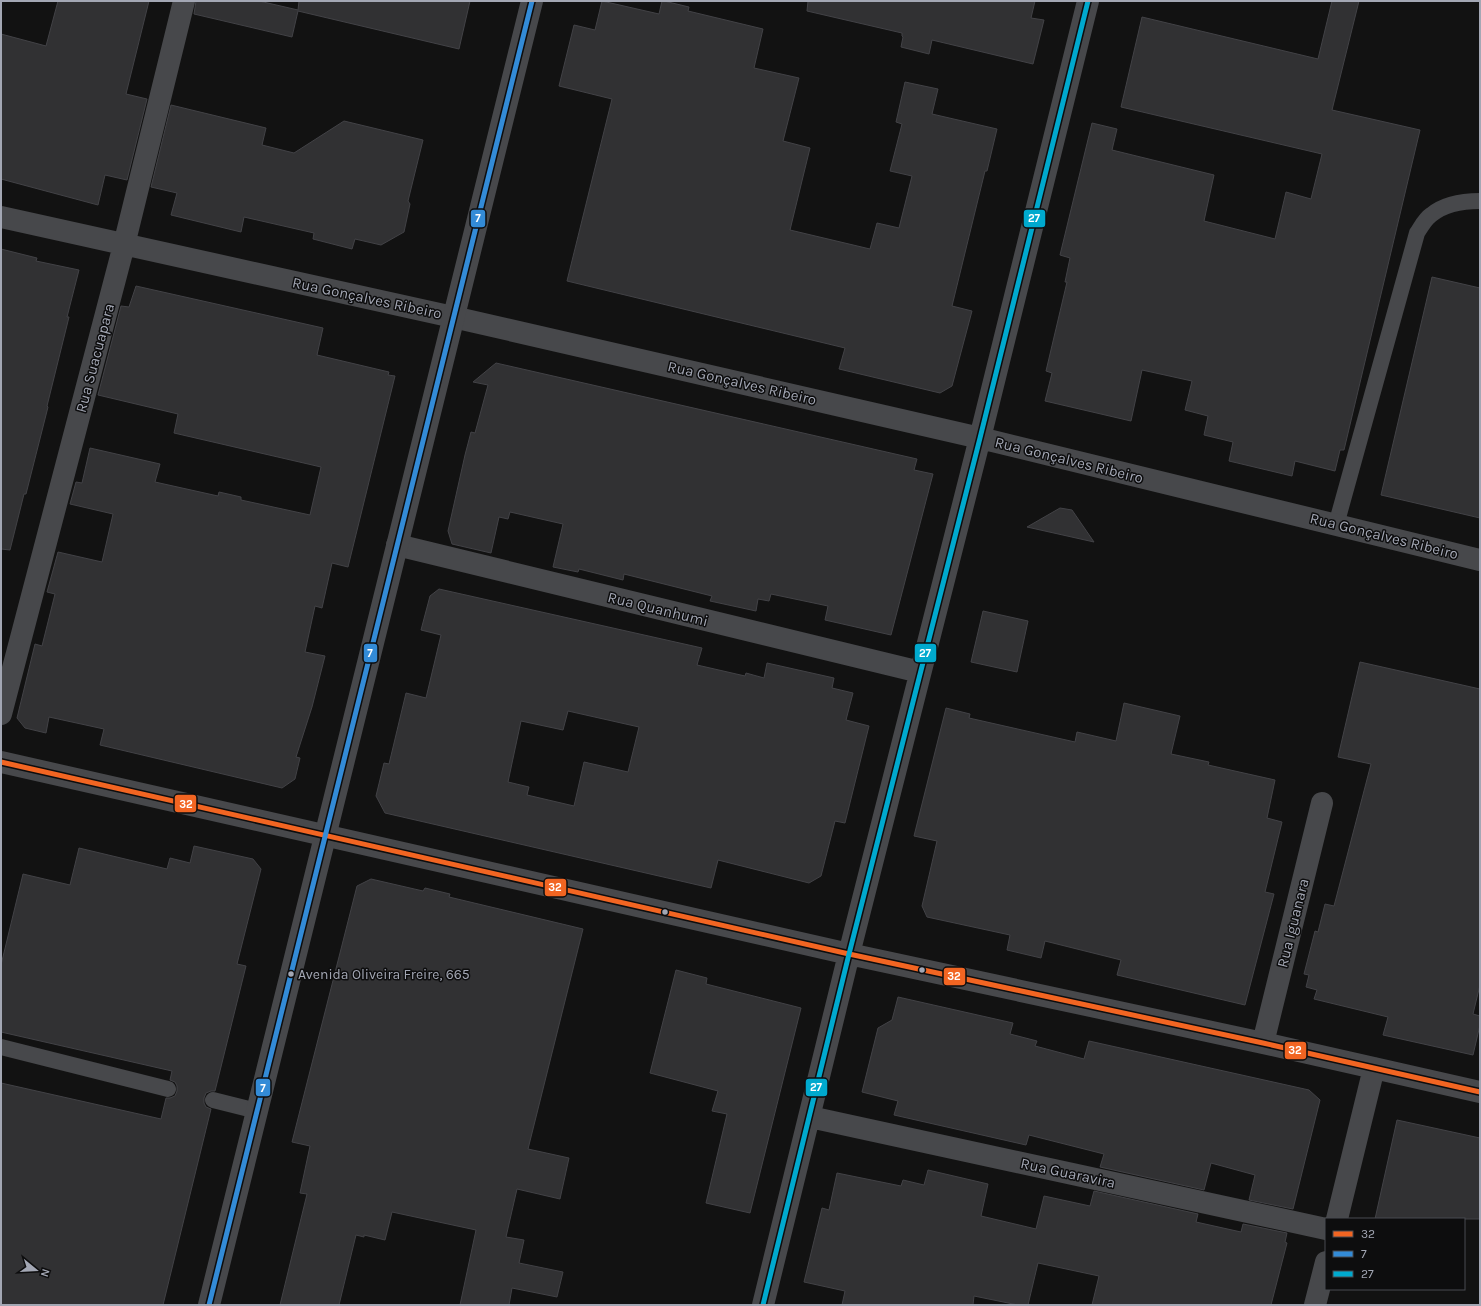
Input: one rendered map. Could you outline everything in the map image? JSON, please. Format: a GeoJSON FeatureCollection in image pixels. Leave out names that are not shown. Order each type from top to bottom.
{"type":"FeatureCollection","features":[{"type":"Feature","properties":{"kind":"street","name":"Rua Suacuapara"},"geometry":{"type":"LineString","coordinates":[[1,714],[124,245],[184,1]]}},
{"type":"Feature","properties":{"kind":"street"},"geometry":{"type":"LineString","coordinates":[[209,1305],[532,1]]}},
{"type":"Feature","properties":{"kind":"street"},"geometry":{"type":"LineString","coordinates":[[763,1305],[849,954],[980,438],[1088,1]]}},
{"type":"Feature","properties":{"kind":"street","name":"Rua Gonçalves Ribeiro"},"geometry":{"type":"LineString","coordinates":[[1,217],[453,317],[980,438],[1480,560]]}},
{"type":"Feature","properties":{"kind":"street","name":"Rua Quanhumi"},"geometry":{"type":"LineString","coordinates":[[397,545],[920,672]]}},
{"type":"Feature","properties":{"kind":"street"},"geometry":{"type":"LineString","coordinates":[[1,762],[849,954],[1263,1043],[1480,1092]]}},
{"type":"Feature","properties":{"kind":"street","name":"Rua Iguanara"},"geometry":{"type":"LineString","coordinates":[[1263,1043],[1322,803]]}},
{"type":"Feature","properties":{"kind":"street"},"geometry":{"type":"LineString","coordinates":[[1337,1218],[1374,1068]]}},
{"type":"Feature","properties":{"kind":"street","name":"Rua Guaravira"},"geometry":{"type":"LineString","coordinates":[[810,1117],[1325,1230]]}},
{"type":"Feature","properties":{"kind":"street"},"geometry":{"type":"LineString","coordinates":[[1315,1305],[1325,1266]]}},
{"type":"Feature","properties":{"kind":"lane"},"geometry":{"type":"LineString","coordinates":[[1336,525],[1418,233],[1430,215],[1445,206],[1470,201],[1480,201]]}},
{"type":"Feature","properties":{"kind":"lane"},"geometry":{"type":"LineString","coordinates":[[1,1047],[168,1088]]}},
{"type":"Feature","properties":{"kind":"lane"},"geometry":{"type":"LineString","coordinates":[[213,1100],[256,1111]]}},
{"type":"Feature","properties":{"kind":"building"},"geometry":{"type":"Polygon","coordinates":[[[58,1],[149,1],[126,94],[147,99],[127,180],[105,175],[98,205],[1,179],[1,34],[46,46],[58,1]]]}},
{"type":"Feature","properties":{"kind":"building"},"geometry":{"type":"Polygon","coordinates":[[[196,1],[259,1],[298,10],[299,1],[470,1],[459,49],[298,11],[292,37],[194,14],[196,1]]]}},
{"type":"Feature","properties":{"kind":"building"},"geometry":{"type":"Polygon","coordinates":[[[602,1],[659,14],[662,1],[664,1],[689,7],[688,11],[763,29],[754,68],[799,78],[783,141],[810,148],[790,230],[870,249],[877,223],[899,228],[912,176],[890,171],[902,124],[896,122],[905,82],[938,89],[932,114],[997,129],[987,171],[985,171],[952,306],[972,311],[952,386],[940,393],[839,369],[845,348],[567,281],[612,99],[559,86],[574,25],[595,30],[602,1]]]}},
{"type":"Feature","properties":{"kind":"building"},"geometry":{"type":"Polygon","coordinates":[[[808,1],[1035,1],[1031,18],[1044,20],[1033,64],[932,40],[929,54],[901,47],[903,37],[902,33],[807,11],[808,1]]]}},
{"type":"Feature","properties":{"kind":"building"},"geometry":{"type":"Polygon","coordinates":[[[1332,1],[1359,1],[1332,110],[1420,130],[1344,450],[1340,450],[1335,471],[1295,461],[1292,476],[1229,461],[1233,442],[1204,435],[1208,416],[1185,410],[1192,381],[1142,370],[1131,421],[1045,401],[1052,373],[1046,371],[1067,282],[1065,282],[1070,258],[1060,255],[1092,123],[1117,129],[1112,150],[1214,175],[1204,221],[1275,239],[1286,192],[1311,199],[1322,154],[1121,107],[1142,17],[1318,59],[1332,1]]]}},
{"type":"Feature","properties":{"kind":"building"},"geometry":{"type":"Polygon","coordinates":[[[171,105],[266,128],[262,145],[294,153],[344,121],[423,140],[408,201],[410,204],[404,232],[381,245],[355,239],[352,249],[313,239],[314,233],[244,217],[241,232],[171,215],[177,193],[151,187],[171,105]]]}},
{"type":"Feature","properties":{"kind":"building"},"geometry":{"type":"Polygon","coordinates":[[[1,249],[37,258],[36,261],[79,270],[67,317],[69,317],[47,406],[48,407],[10,550],[1,549],[1,249]]]}},
{"type":"Feature","properties":{"kind":"building"},"geometry":{"type":"Polygon","coordinates":[[[1432,277],[1480,288],[1480,518],[1381,495],[1432,277]]]}},
{"type":"Feature","properties":{"kind":"building"},"geometry":{"type":"Polygon","coordinates":[[[136,286],[323,328],[317,355],[389,372],[388,375],[395,376],[348,567],[332,563],[322,608],[315,606],[305,652],[325,656],[312,707],[296,757],[300,758],[295,779],[282,788],[100,745],[104,729],[49,717],[46,733],[25,728],[17,718],[35,644],[42,646],[55,594],[47,592],[58,552],[102,562],[113,514],[70,504],[76,482],[82,483],[90,448],[160,464],[155,482],[218,496],[219,492],[241,497],[241,500],[310,515],[321,467],[174,433],[178,414],[98,395],[121,306],[129,307],[136,286]]]}},
{"type":"Feature","properties":{"kind":"building"},"geometry":{"type":"Polygon","coordinates":[[[496,363],[917,459],[914,470],[933,474],[891,635],[825,620],[828,606],[771,594],[769,601],[758,599],[756,611],[710,601],[712,596],[624,574],[623,580],[579,569],[578,572],[553,567],[563,524],[510,512],[508,519],[499,517],[491,553],[452,544],[448,531],[465,455],[471,432],[475,433],[488,385],[473,382],[496,363]]]}},
{"type":"Feature","properties":{"kind":"building"},"geometry":{"type":"Polygon","coordinates":[[[1060,508],[1072,510],[1094,542],[1027,527],[1060,508]]]}},
{"type":"Feature","properties":{"kind":"building"},"geometry":{"type":"Polygon","coordinates":[[[439,589],[702,648],[697,665],[745,676],[746,673],[764,678],[767,663],[834,678],[832,688],[853,693],[846,720],[869,726],[845,823],[835,821],[821,876],[809,883],[718,860],[711,888],[385,813],[376,796],[384,763],[389,764],[406,693],[426,698],[441,635],[421,630],[430,596],[439,589]],[[568,711],[563,730],[521,721],[508,782],[529,787],[527,795],[574,806],[584,762],[628,772],[639,727],[568,711]]]}},
{"type":"Feature","properties":{"kind":"building"},"geometry":{"type":"Polygon","coordinates":[[[983,611],[1028,621],[1017,672],[971,662],[983,611]]]}},
{"type":"Feature","properties":{"kind":"building"},"geometry":{"type":"Polygon","coordinates":[[[1360,662],[1480,689],[1480,985],[1473,1014],[1480,1016],[1480,1025],[1473,1055],[1383,1035],[1388,1017],[1314,999],[1317,990],[1306,987],[1309,975],[1304,974],[1315,931],[1318,932],[1325,904],[1334,906],[1371,764],[1338,757],[1360,662]]]}},
{"type":"Feature","properties":{"kind":"building"},"geometry":{"type":"Polygon","coordinates":[[[1124,703],[1180,716],[1171,754],[1209,762],[1208,765],[1275,780],[1267,818],[1282,822],[1265,892],[1274,894],[1245,1005],[1117,975],[1121,960],[1045,941],[1041,958],[1007,950],[1010,935],[927,917],[922,906],[937,841],[914,836],[946,708],[970,714],[969,718],[1075,742],[1077,732],[1116,741],[1124,703]]]}},
{"type":"Feature","properties":{"kind":"building"},"geometry":{"type":"Polygon","coordinates":[[[194,846],[253,859],[261,869],[237,964],[246,966],[215,1091],[206,1093],[204,1098],[206,1107],[211,1109],[163,1305],[1,1305],[1,1083],[161,1119],[166,1098],[175,1096],[177,1091],[175,1082],[170,1080],[172,1071],[1,1032],[1,965],[23,874],[70,885],[79,848],[167,869],[170,858],[190,863],[194,846]]]}},
{"type":"Feature","properties":{"kind":"building"},"geometry":{"type":"Polygon","coordinates":[[[371,879],[423,891],[425,888],[450,894],[449,897],[583,929],[528,1149],[569,1158],[560,1199],[517,1189],[506,1237],[524,1240],[519,1263],[563,1272],[557,1297],[512,1288],[509,1305],[460,1305],[476,1230],[392,1212],[385,1240],[364,1235],[364,1237],[356,1235],[339,1305],[280,1305],[307,1194],[300,1193],[310,1146],[292,1142],[357,886],[371,879]]]}},
{"type":"Feature","properties":{"kind":"building"},"geometry":{"type":"Polygon","coordinates":[[[676,970],[707,978],[706,984],[801,1008],[750,1213],[706,1203],[727,1114],[712,1111],[718,1091],[650,1073],[676,970]]]}},
{"type":"Feature","properties":{"kind":"building"},"geometry":{"type":"Polygon","coordinates":[[[898,997],[1013,1023],[1010,1034],[1037,1041],[1035,1046],[1084,1059],[1089,1041],[1309,1090],[1320,1100],[1293,1209],[1249,1200],[1255,1175],[1211,1163],[1204,1190],[1100,1167],[1104,1154],[1029,1135],[1026,1145],[894,1115],[898,1101],[862,1092],[878,1028],[892,1020],[898,997]]]}},
{"type":"Feature","properties":{"kind":"building"},"geometry":{"type":"Polygon","coordinates":[[[1397,1120],[1480,1138],[1480,1219],[1375,1218],[1397,1120]]]}},
{"type":"Feature","properties":{"kind":"building"},"geometry":{"type":"Polygon","coordinates":[[[928,1170],[988,1184],[981,1216],[1036,1229],[1044,1196],[1090,1206],[1094,1191],[1198,1214],[1196,1222],[1241,1232],[1243,1224],[1287,1233],[1285,1242],[1287,1243],[1271,1305],[1092,1305],[1099,1276],[1038,1263],[1028,1305],[1018,1305],[974,1296],[973,1305],[842,1305],[845,1291],[804,1282],[822,1208],[829,1210],[837,1173],[901,1186],[903,1180],[924,1185],[928,1170]]]}},
{"type":"Feature","properties":{"kind":"transit line","name":"7"},"geometry":{"type":"LineString","coordinates":[[209,1305],[532,1]]}},
{"type":"Feature","properties":{"kind":"transit line","name":"27"},"geometry":{"type":"LineString","coordinates":[[763,1305],[849,954],[980,438],[1088,1]]}},
{"type":"Feature","properties":{"kind":"transit line","name":"32"},"geometry":{"type":"LineString","coordinates":[[1,762],[849,954],[1263,1043],[1480,1092]]}},
{"type":"Feature","properties":{"kind":"place","name":"Avenida Oliveira Freire, 665"},"geometry":{"type":"Point","coordinates":[291,974]}}]}
